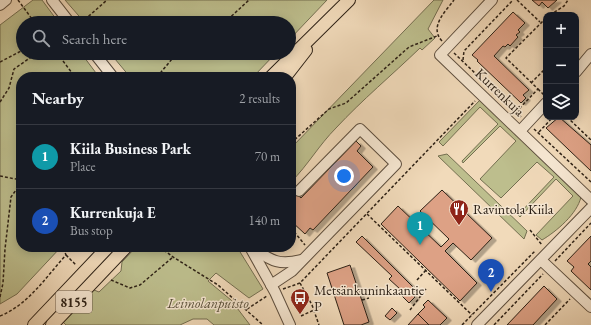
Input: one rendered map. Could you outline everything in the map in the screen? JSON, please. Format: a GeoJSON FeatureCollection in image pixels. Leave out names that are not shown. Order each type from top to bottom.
{"type":"FeatureCollection","features":[{"type":"Feature","properties":{"kind":"main road"},"geometry":{"type":"LineString","coordinates":[[296,52],[349,0]]}},
{"type":"Feature","properties":{"kind":"main road"},"geometry":{"type":"LineString","coordinates":[[289,72],[333,16]]}},
{"type":"Feature","properties":{"kind":"main road"},"geometry":{"type":"LineString","coordinates":[[276,72],[288,60]]}},
{"type":"Feature","properties":{"kind":"main road","name":"8155"},"geometry":{"type":"LineString","coordinates":[[34,325],[103,252]]}},
{"type":"Feature","properties":{"kind":"main road","name":"8155"},"geometry":{"type":"LineString","coordinates":[[52,325],[121,252]]}},
{"type":"Feature","properties":{"kind":"street"},"geometry":{"type":"LineString","coordinates":[[0,5],[6,0]]}},
{"type":"Feature","properties":{"kind":"street"},"geometry":{"type":"LineString","coordinates":[[52,0],[65,16]]}},
{"type":"Feature","properties":{"kind":"street"},"geometry":{"type":"LineString","coordinates":[[444,51],[492,0]]}},
{"type":"Feature","properties":{"kind":"street","name":"Kurrenkuja"},"geometry":{"type":"LineString","coordinates":[[444,51],[481,94],[591,200]]}},
{"type":"Feature","properties":{"kind":"street"},"geometry":{"type":"LineString","coordinates":[[579,70],[588,65],[591,54]]}},
{"type":"Feature","properties":{"kind":"street"},"geometry":{"type":"LineString","coordinates":[[100,60],[109,72]]}},
{"type":"Feature","properties":{"kind":"street"},"geometry":{"type":"LineString","coordinates":[[520,131],[543,106]]}},
{"type":"Feature","properties":{"kind":"street"},"geometry":{"type":"LineString","coordinates":[[273,289],[396,164],[360,130],[299,191]]}},
{"type":"Feature","properties":{"kind":"street"},"geometry":{"type":"LineString","coordinates":[[477,325],[591,208]]}},
{"type":"Feature","properties":{"kind":"street"},"geometry":{"type":"LineString","coordinates":[[253,252],[273,289],[290,325]]}},
{"type":"Feature","properties":{"kind":"street"},"geometry":{"type":"LineString","coordinates":[[258,252],[274,262],[287,264],[301,260]]}},
{"type":"Feature","properties":{"kind":"street"},"geometry":{"type":"LineString","coordinates":[[541,260],[591,307]]}},
{"type":"Feature","properties":{"kind":"path"},"geometry":{"type":"LineString","coordinates":[[18,0],[30,16]]}},
{"type":"Feature","properties":{"kind":"path"},"geometry":{"type":"LineString","coordinates":[[89,16],[107,0]]}},
{"type":"Feature","properties":{"kind":"path"},"geometry":{"type":"LineString","coordinates":[[232,16],[249,0]]}},
{"type":"Feature","properties":{"kind":"path"},"geometry":{"type":"LineString","coordinates":[[454,0],[436,27],[437,36],[444,51],[463,60],[464,51],[514,0]]}},
{"type":"Feature","properties":{"kind":"path"},"geometry":{"type":"LineString","coordinates":[[517,0],[540,22]]}},
{"type":"Feature","properties":{"kind":"path"},"geometry":{"type":"LineString","coordinates":[[555,12],[564,6],[568,0]]}},
{"type":"Feature","properties":{"kind":"path"},"geometry":{"type":"LineString","coordinates":[[543,20],[506,58],[543,94]]}},
{"type":"Feature","properties":{"kind":"path"},"geometry":{"type":"LineString","coordinates":[[296,139],[329,109],[346,103],[409,48],[437,36]]}},
{"type":"Feature","properties":{"kind":"path"},"geometry":{"type":"LineString","coordinates":[[0,62],[16,54]]}},
{"type":"Feature","properties":{"kind":"path"},"geometry":{"type":"LineString","coordinates":[[0,102],[9,88],[14,69],[27,60]]}},
{"type":"Feature","properties":{"kind":"path"},"geometry":{"type":"LineString","coordinates":[[62,60],[71,72]]}},
{"type":"Feature","properties":{"kind":"path"},"geometry":{"type":"LineString","coordinates":[[161,72],[171,60]]}},
{"type":"Feature","properties":{"kind":"path"},"geometry":{"type":"LineString","coordinates":[[531,83],[543,71]]}},
{"type":"Feature","properties":{"kind":"path"},"geometry":{"type":"LineString","coordinates":[[247,309],[273,289],[300,283],[489,86]]}},
{"type":"Feature","properties":{"kind":"path"},"geometry":{"type":"LineString","coordinates":[[516,112],[538,89]]}},
{"type":"Feature","properties":{"kind":"path"},"geometry":{"type":"LineString","coordinates":[[539,132],[550,120]]}},
{"type":"Feature","properties":{"kind":"path"},"geometry":{"type":"LineString","coordinates":[[570,120],[591,140]]}},
{"type":"Feature","properties":{"kind":"path"},"geometry":{"type":"LineString","coordinates":[[0,176],[16,179]]}},
{"type":"Feature","properties":{"kind":"path"},"geometry":{"type":"LineString","coordinates":[[0,298],[3,283],[11,197],[16,190]]}},
{"type":"Feature","properties":{"kind":"path"},"geometry":{"type":"LineString","coordinates":[[366,214],[472,315]]}},
{"type":"Feature","properties":{"kind":"path"},"geometry":{"type":"LineString","coordinates":[[530,230],[542,245]]}},
{"type":"Feature","properties":{"kind":"path"},"geometry":{"type":"LineString","coordinates":[[65,252],[66,255],[79,267]]}},
{"type":"Feature","properties":{"kind":"path"},"geometry":{"type":"LineString","coordinates":[[166,252],[218,285],[247,309],[263,325]]}},
{"type":"Feature","properties":{"kind":"path"},"geometry":{"type":"LineString","coordinates":[[0,316],[12,311],[30,295],[66,255]]}},
{"type":"Feature","properties":{"kind":"path"},"geometry":{"type":"LineString","coordinates":[[107,277],[130,288],[140,285],[172,257]]}},
{"type":"Feature","properties":{"kind":"path"},"geometry":{"type":"LineString","coordinates":[[417,280],[426,270]]}},
{"type":"Feature","properties":{"kind":"path"},"geometry":{"type":"LineString","coordinates":[[300,283],[314,310],[319,325]]}},
{"type":"Feature","properties":{"kind":"path"},"geometry":{"type":"LineString","coordinates":[[410,310],[426,289]]}},
{"type":"Feature","properties":{"kind":"path"},"geometry":{"type":"LineString","coordinates":[[362,300],[369,298]]}},
{"type":"Feature","properties":{"kind":"path"},"geometry":{"type":"LineString","coordinates":[[545,325],[570,299]]}},
{"type":"Feature","properties":{"kind":"path"},"geometry":{"type":"LineString","coordinates":[[301,316],[314,310]]}},
{"type":"Feature","properties":{"kind":"green space"},"geometry":{"type":"Polygon","coordinates":[[[33,0],[42,0],[54,16],[16,16],[16,60],[86,60],[95,72],[16,72],[16,252],[56,252],[17,294],[0,304],[0,25],[33,0]]]}},
{"type":"Feature","properties":{"kind":"green space"},"geometry":{"type":"Polygon","coordinates":[[[65,0],[327,0],[296,33],[296,16],[79,16],[65,0]]]}},
{"type":"Feature","properties":{"kind":"green space"},"geometry":{"type":"Polygon","coordinates":[[[434,0],[443,0],[428,29],[435,38],[422,50],[420,48],[346,118],[296,177],[296,143],[434,0]]]}},
{"type":"Feature","properties":{"kind":"green space"},"geometry":{"type":"Polygon","coordinates":[[[116,60],[269,60],[258,72],[126,72],[116,60]]]}},
{"type":"Feature","properties":{"kind":"green space"},"geometry":{"type":"Polygon","coordinates":[[[480,100],[581,197],[575,210],[566,222],[542,240],[536,235],[573,196],[556,179],[520,217],[518,215],[554,177],[537,162],[501,198],[480,179],[516,141],[500,126],[463,163],[462,161],[498,124],[480,107],[443,146],[439,142],[480,100]]]}},
{"type":"Feature","properties":{"kind":"green space"},"geometry":{"type":"Polygon","coordinates":[[[447,154],[527,231],[524,239],[438,156],[447,154]]]}},
{"type":"Feature","properties":{"kind":"green space","name":"Leimolanpuisto"},"geometry":{"type":"Polygon","coordinates":[[[131,252],[240,252],[263,289],[249,298],[216,273],[208,281],[231,300],[250,325],[214,325],[207,319],[193,319],[180,325],[66,325],[63,322],[94,290],[99,292],[121,271],[122,262],[131,252]]]}},
{"type":"Feature","properties":{"kind":"building"},"geometry":{"type":"Polygon","coordinates":[[[532,0],[557,0],[548,8],[542,2],[539,6],[532,0]]]}},
{"type":"Feature","properties":{"kind":"building"},"geometry":{"type":"Polygon","coordinates":[[[513,12],[525,23],[518,30],[520,32],[516,35],[518,37],[510,46],[508,44],[505,47],[503,46],[494,56],[529,90],[523,95],[526,98],[521,103],[472,55],[513,12]]]}},
{"type":"Feature","properties":{"kind":"building"},"geometry":{"type":"Polygon","coordinates":[[[555,120],[562,120],[591,145],[591,171],[546,128],[555,120]]]}},
{"type":"Feature","properties":{"kind":"building"},"geometry":{"type":"Polygon","coordinates":[[[356,141],[361,146],[357,151],[373,167],[313,230],[310,228],[305,234],[296,226],[296,194],[301,198],[356,141]]]}},
{"type":"Feature","properties":{"kind":"building"},"geometry":{"type":"Polygon","coordinates":[[[442,190],[492,238],[471,260],[453,243],[445,251],[477,283],[460,301],[381,224],[398,206],[441,247],[449,239],[420,211],[442,190]]]}},
{"type":"Feature","properties":{"kind":"building"},"geometry":{"type":"Polygon","coordinates":[[[362,236],[416,290],[412,294],[415,297],[409,303],[397,291],[400,289],[389,279],[392,276],[356,242],[362,236]]]}},
{"type":"Feature","properties":{"kind":"building"},"geometry":{"type":"Polygon","coordinates":[[[591,236],[591,261],[588,264],[591,267],[591,290],[571,271],[574,267],[567,261],[591,236]]]}},
{"type":"Feature","properties":{"kind":"building"},"geometry":{"type":"Polygon","coordinates":[[[350,265],[369,322],[361,325],[344,325],[327,273],[350,265]]]}},
{"type":"Feature","properties":{"kind":"building"},"geometry":{"type":"Polygon","coordinates":[[[544,286],[557,299],[533,325],[507,325],[544,286]]]}},
{"type":"Feature","properties":{"kind":"building"},"geometry":{"type":"Polygon","coordinates":[[[428,300],[447,318],[440,325],[429,325],[418,314],[425,307],[423,305],[428,300]]]}},
{"type":"Feature","properties":{"kind":"building"},"geometry":{"type":"Polygon","coordinates":[[[392,308],[397,313],[390,320],[385,316],[392,308]]]}},
{"type":"Feature","properties":{"kind":"building"},"geometry":{"type":"Polygon","coordinates":[[[418,314],[429,325],[408,325],[418,314]]]}},
{"type":"Feature","properties":{"kind":"place","name":"Ravintola Kiila"},"geometry":{"type":"Point","coordinates":[459,226]}},
{"type":"Feature","properties":{"kind":"place","name":"Kiila Business Park"},"geometry":{"type":"Point","coordinates":[420,245]}},
{"type":"Feature","properties":{"kind":"place","name":"Kurrenkuja E"},"geometry":{"type":"Point","coordinates":[491,292]}},
{"type":"Feature","properties":{"kind":"place","name":"Metsänkuninkaantie P"},"geometry":{"type":"Point","coordinates":[300,315]}}]}
